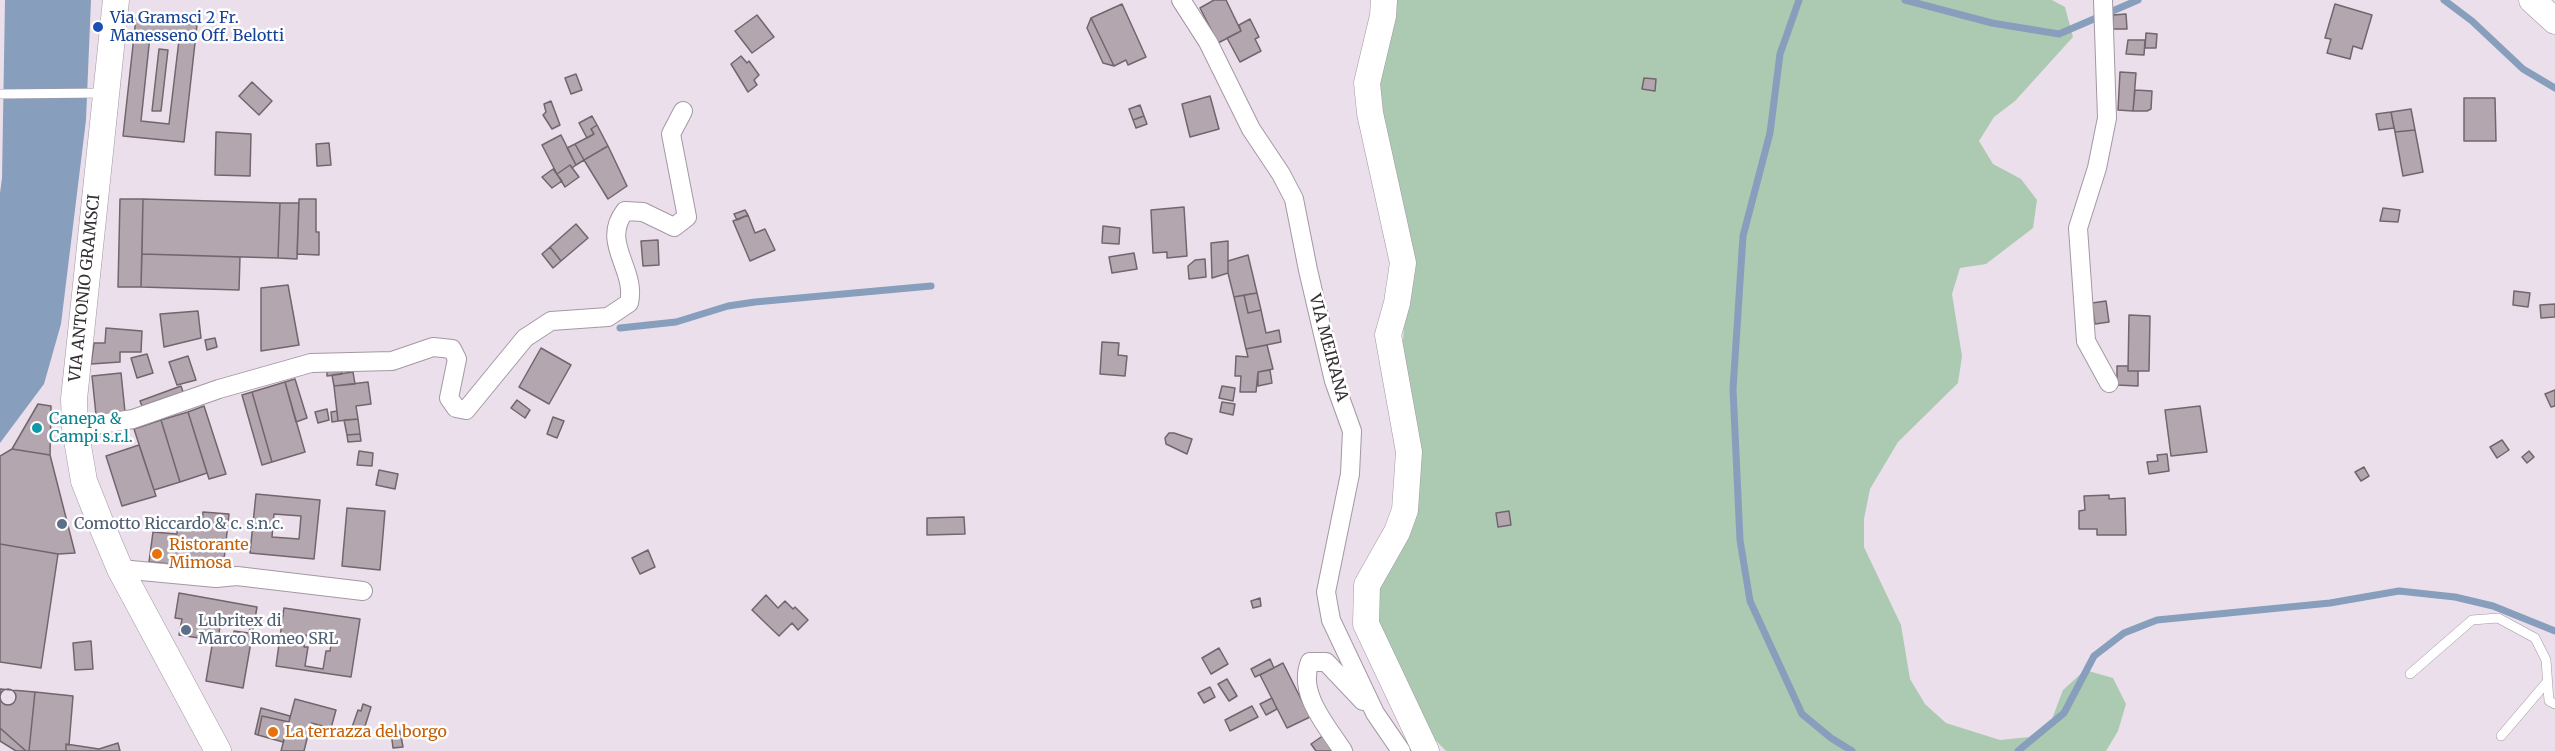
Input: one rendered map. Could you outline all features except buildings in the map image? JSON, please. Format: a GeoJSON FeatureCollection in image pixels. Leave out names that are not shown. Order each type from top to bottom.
{"type":"FeatureCollection","features":[{"type":"Feature","properties":{"kind":"street","name":"VIA ANTONIO GRAMSCI"},"geometry":{"type":"LineString","coordinates":[[116,0],[100,93],[74,399],[75,428],[84,481],[120,569],[218,751]]}},
{"type":"Feature","properties":{"kind":"street","name":"VIA MEIRANA"},"geometry":{"type":"LineString","coordinates":[[1181,0],[1208,42],[1251,129],[1281,174],[1294,199],[1334,381],[1352,430],[1350,474],[1326,592],[1330,620],[1375,713],[1401,751]]}},
{"type":"Feature","properties":{"kind":"street"},"geometry":{"type":"LineString","coordinates":[[1384,0],[1383,16],[1367,83],[1370,113],[1403,263],[1397,303],[1388,335],[1409,452],[1405,510],[1397,532],[1367,585],[1366,624],[1426,751]]}},
{"type":"Feature","properties":{"kind":"street"},"geometry":{"type":"LineString","coordinates":[[2103,0],[2107,118],[2097,168],[2078,228],[2086,341],[2109,383]]}},
{"type":"Feature","properties":{"kind":"street"},"geometry":{"type":"LineString","coordinates":[[2532,0],[2555,21]]}},
{"type":"Feature","properties":{"kind":"street"},"geometry":{"type":"LineString","coordinates":[[75,428],[134,418],[219,389],[311,363],[392,361],[433,347],[452,349],[457,359],[449,398],[456,408],[465,410],[525,338],[551,321],[608,317],[629,303],[632,291],[614,235],[617,222],[625,212],[643,212],[674,227],[687,217],[670,134],[683,111]]}},
{"type":"Feature","properties":{"kind":"street"},"geometry":{"type":"LineString","coordinates":[[120,569],[216,578],[237,576],[363,591]]}},
{"type":"Feature","properties":{"kind":"street","name":"VIA MEIRANA"},"geometry":{"type":"LineString","coordinates":[[1343,751],[1311,700],[1306,674],[1311,663],[1326,662],[1375,713]]}},
{"type":"Feature","properties":{"kind":"lane"},"geometry":{"type":"LineString","coordinates":[[0,94],[100,93]]}},
{"type":"Feature","properties":{"kind":"lane"},"geometry":{"type":"LineString","coordinates":[[2410,674],[2472,620],[2484,617],[2498,618],[2535,638],[2546,660],[2549,701],[2555,704]]}},
{"type":"Feature","properties":{"kind":"lane"},"geometry":{"type":"LineString","coordinates":[[2501,736],[2547,682]]}},
{"type":"Feature","properties":{"kind":"green space"},"geometry":{"type":"Polygon","coordinates":[[[1394,0],[2052,0],[2065,7],[2073,37],[2015,101],[1994,117],[1979,141],[1993,164],[2021,179],[2037,200],[2033,228],[1986,264],[1960,268],[1952,294],[1962,356],[1958,383],[1898,442],[1870,489],[1864,519],[1864,547],[1901,625],[1910,679],[1925,704],[1946,723],[2000,740],[2029,737],[2052,719],[2063,690],[2085,670],[2113,678],[2126,704],[2118,731],[2106,751],[1446,751],[1423,727],[1378,629],[1374,599],[1419,485],[1418,428],[1402,355],[1407,286],[1368,109],[1394,0]]]}},
{"type":"Feature","properties":{"kind":"water"},"geometry":{"type":"Polygon","coordinates":[[[5,0],[91,0],[86,120],[61,324],[44,384],[0,443],[0,193],[5,0]]]}},
{"type":"Feature","properties":{"kind":"waterway"},"geometry":{"type":"LineString","coordinates":[[1799,0],[1780,54],[1770,133],[1743,236],[1733,389],[1740,540],[1750,601],[1802,714],[1831,738],[1852,751]]}},
{"type":"Feature","properties":{"kind":"waterway"},"geometry":{"type":"LineString","coordinates":[[1905,0],[1992,23],[2059,34],[2138,0]]}},
{"type":"Feature","properties":{"kind":"waterway"},"geometry":{"type":"LineString","coordinates":[[2444,0],[2472,21],[2523,69],[2555,88]]}},
{"type":"Feature","properties":{"kind":"waterway"},"geometry":{"type":"LineString","coordinates":[[620,328],[676,322],[728,306],[755,302],[931,286]]}},
{"type":"Feature","properties":{"kind":"waterway"},"geometry":{"type":"LineString","coordinates":[[2018,751],[2064,713],[2094,656],[2124,633],[2157,620],[2330,603],[2399,591],[2455,597],[2493,606],[2555,631]]}},
{"type":"Feature","properties":{"kind":"place","name":"Via Gramsci 2 Fr. Manesseno Off. Belotti"},"geometry":{"type":"Point","coordinates":[98,27]}},
{"type":"Feature","properties":{"kind":"place","name":"Canepa & Campi s.r.l."},"geometry":{"type":"Point","coordinates":[37,428]}},
{"type":"Feature","properties":{"kind":"place","name":"Comotto Riccardo & c. s.n.c."},"geometry":{"type":"Point","coordinates":[62,524]}},
{"type":"Feature","properties":{"kind":"place","name":"Ristorante Mimosa"},"geometry":{"type":"Point","coordinates":[157,554]}},
{"type":"Feature","properties":{"kind":"place","name":"Lubritex di Marco Romeo SRL"},"geometry":{"type":"Point","coordinates":[186,630]}},
{"type":"Feature","properties":{"kind":"place","name":"La terrazza del borgo"},"geometry":{"type":"Point","coordinates":[273,732]}}]}
